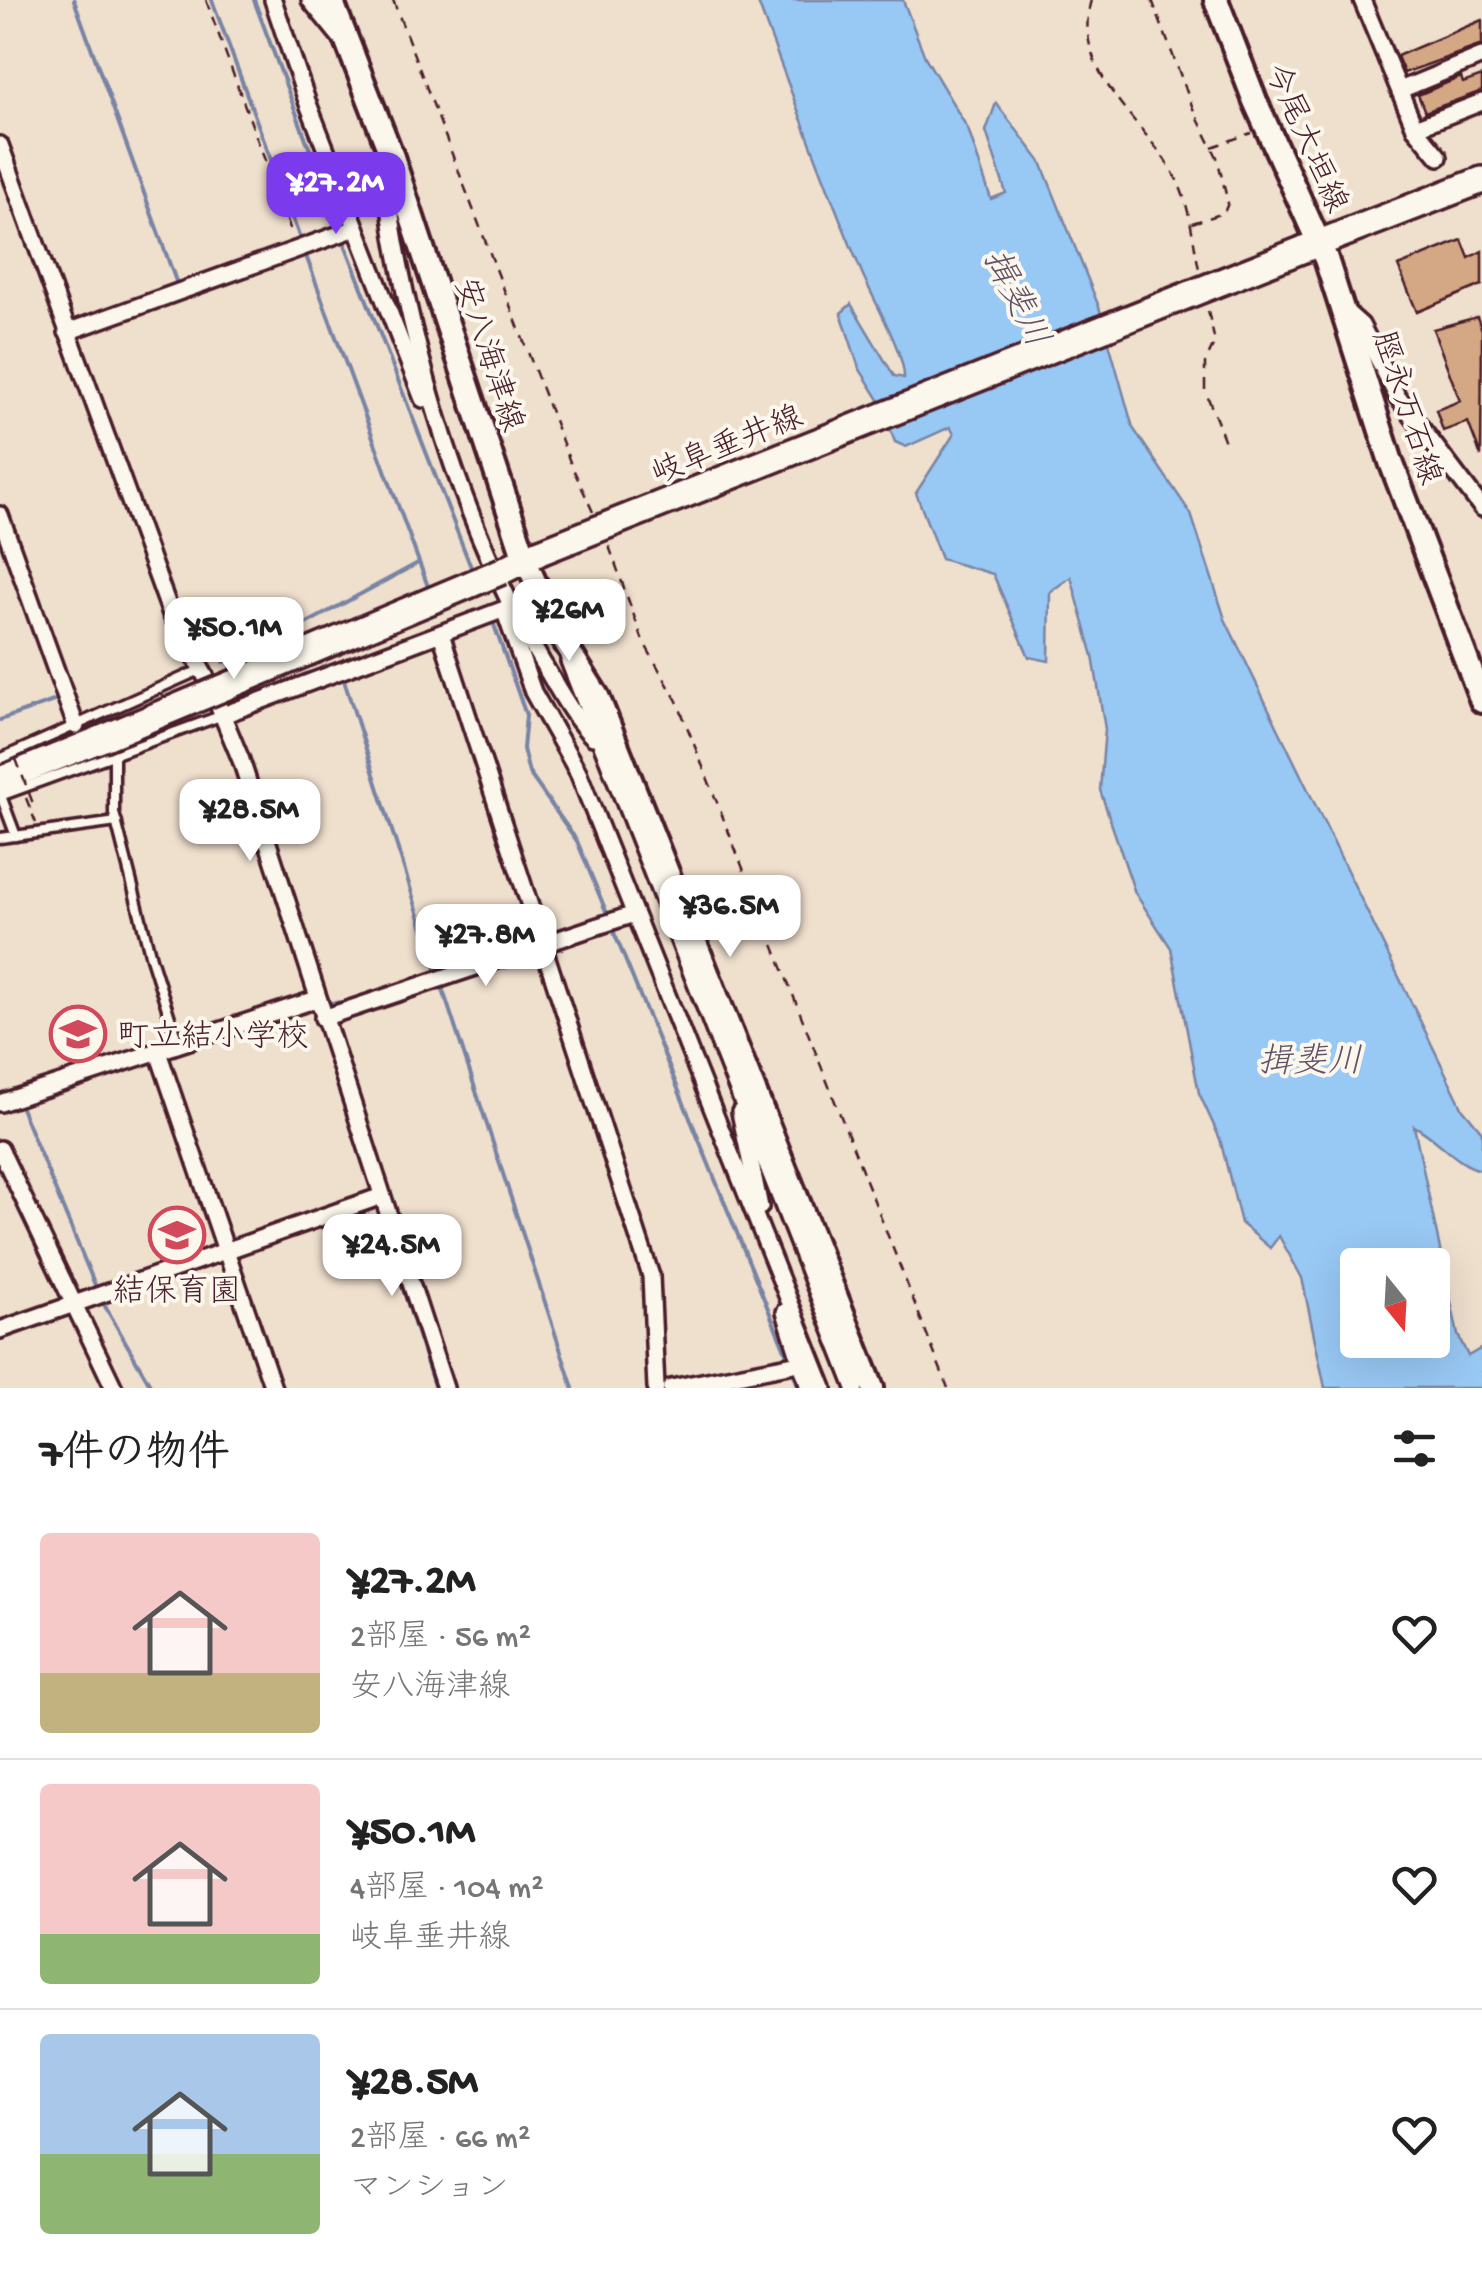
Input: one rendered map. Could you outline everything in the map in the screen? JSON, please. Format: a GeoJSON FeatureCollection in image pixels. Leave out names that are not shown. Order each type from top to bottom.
{"type":"FeatureCollection","features":[{"type":"Feature","properties":{"kind":"main road","name":"安八海津線"},"geometry":{"type":"LineString","coordinates":[[331,0],[392,157],[522,561]]}},
{"type":"Feature","properties":{"kind":"main road","name":"今尾大垣線"},"geometry":{"type":"LineString","coordinates":[[1216,0],[1312,246]]}},
{"type":"Feature","properties":{"kind":"main road","name":"岐阜垂井線"},"geometry":{"type":"LineString","coordinates":[[0,780],[108,746],[522,561],[1482,180]]}},
{"type":"Feature","properties":{"kind":"main road","name":"脛永万石線"},"geometry":{"type":"LineString","coordinates":[[1312,246],[1344,309],[1391,462],[1482,701]]}},
{"type":"Feature","properties":{"kind":"street"},"geometry":{"type":"LineString","coordinates":[[274,0],[307,101],[356,228],[510,607],[577,721],[599,744]]}},
{"type":"Feature","properties":{"kind":"street"},"geometry":{"type":"LineString","coordinates":[[310,0],[347,44]]}},
{"type":"Feature","properties":{"kind":"street"},"geometry":{"type":"LineString","coordinates":[[1362,0],[1414,128],[1439,157]]}},
{"type":"Feature","properties":{"kind":"street"},"geometry":{"type":"LineString","coordinates":[[1400,90],[1482,56]]}},
{"type":"Feature","properties":{"kind":"street"},"geometry":{"type":"LineString","coordinates":[[1414,128],[1482,102]]}},
{"type":"Feature","properties":{"kind":"street"},"geometry":{"type":"LineString","coordinates":[[0,145],[4,166],[171,614],[223,715],[445,1388]]}},
{"type":"Feature","properties":{"kind":"street"},"geometry":{"type":"LineString","coordinates":[[392,157],[388,182],[398,258],[416,344],[448,454]]}},
{"type":"Feature","properties":{"kind":"street"},"geometry":{"type":"LineString","coordinates":[[67,332],[356,228]]}},
{"type":"Feature","properties":{"kind":"street"},"geometry":{"type":"LineString","coordinates":[[1344,309],[1361,325],[1396,396],[1482,508]]}},
{"type":"Feature","properties":{"kind":"street"},"geometry":{"type":"LineString","coordinates":[[0,515],[76,726]]}},
{"type":"Feature","properties":{"kind":"street"},"geometry":{"type":"LineString","coordinates":[[522,561],[559,634],[598,696],[874,1388]]}},
{"type":"Feature","properties":{"kind":"street"},"geometry":{"type":"LineString","coordinates":[[223,715],[510,607]]}},
{"type":"Feature","properties":{"kind":"street"},"geometry":{"type":"LineString","coordinates":[[510,607],[506,615],[533,692],[578,772],[824,1388]]}},
{"type":"Feature","properties":{"kind":"street"},"geometry":{"type":"LineString","coordinates":[[441,634],[651,1276],[656,1388]]}},
{"type":"Feature","properties":{"kind":"street"},"geometry":{"type":"LineString","coordinates":[[559,634],[854,1388]]}},
{"type":"Feature","properties":{"kind":"street"},"geometry":{"type":"LineString","coordinates":[[323,1018],[634,914]]}},
{"type":"Feature","properties":{"kind":"street"},"geometry":{"type":"LineString","coordinates":[[0,1103],[317,999]]}},
{"type":"Feature","properties":{"kind":"street"},"geometry":{"type":"LineString","coordinates":[[158,1052],[273,1388]]}},
{"type":"Feature","properties":{"kind":"street"},"geometry":{"type":"LineString","coordinates":[[737,1088],[742,1130],[799,1363],[809,1388]]}},
{"type":"Feature","properties":{"kind":"street"},"geometry":{"type":"LineString","coordinates":[[0,1149],[114,1388]]}},
{"type":"Feature","properties":{"kind":"street"},"geometry":{"type":"LineString","coordinates":[[0,1330],[382,1196]]}},
{"type":"Feature","properties":{"kind":"street"},"geometry":{"type":"LineString","coordinates":[[671,1388],[799,1363]]}},
{"type":"Feature","properties":{"kind":"lane"},"geometry":{"type":"LineString","coordinates":[[0,759],[202,670]]}},
{"type":"Feature","properties":{"kind":"lane"},"geometry":{"type":"LineString","coordinates":[[16,836],[0,796],[108,746],[223,715]]}},
{"type":"Feature","properties":{"kind":"lane"},"geometry":{"type":"LineString","coordinates":[[108,746],[117,822],[151,958],[178,1043]]}},
{"type":"Feature","properties":{"kind":"lane"},"geometry":{"type":"LineString","coordinates":[[0,838],[117,822]]}},
{"type":"Feature","properties":{"kind":"path"},"geometry":{"type":"LineString","coordinates":[[206,0],[298,250]]}},
{"type":"Feature","properties":{"kind":"path"},"geometry":{"type":"LineString","coordinates":[[392,0],[570,462],[598,523]]}},
{"type":"Feature","properties":{"kind":"path"},"geometry":{"type":"LineString","coordinates":[[1092,0],[1092,45],[1099,67],[1116,101],[1173,172],[1191,223],[1202,280]]}},
{"type":"Feature","properties":{"kind":"path"},"geometry":{"type":"LineString","coordinates":[[1152,0],[1194,111],[1212,147],[1228,203],[1224,213],[1191,223]]}},
{"type":"Feature","properties":{"kind":"path"},"geometry":{"type":"LineString","coordinates":[[1212,147],[1266,127]]}},
{"type":"Feature","properties":{"kind":"path"},"geometry":{"type":"LineString","coordinates":[[1208,307],[1215,342],[1205,363],[1205,390],[1227,447]]}},
{"type":"Feature","properties":{"kind":"path"},"geometry":{"type":"LineString","coordinates":[[606,538],[643,642],[677,701],[948,1388]]}},
{"type":"Feature","properties":{"kind":"path"},"geometry":{"type":"LineString","coordinates":[[16,759],[34,806],[30,808],[36,824]]}},
{"type":"Feature","properties":{"kind":"water","name":"揖斐川"},"geometry":{"type":"Polygon","coordinates":[[[757,0],[903,0],[925,57],[968,129],[991,199],[1006,193],[986,131],[996,103],[1041,162],[1099,307],[1133,428],[1191,514],[1225,619],[1463,1109],[1482,1132],[1482,1170],[1464,1163],[1414,1126],[1440,1248],[1340,1248],[1340,1358],[1450,1358],[1450,1297],[1458,1335],[1468,1356],[1482,1348],[1482,1388],[1325,1388],[1302,1278],[1279,1236],[1270,1248],[1241,1223],[1220,1139],[1199,1093],[1171,948],[1135,893],[1100,790],[1105,729],[1093,656],[1071,577],[1050,592],[1049,661],[1029,657],[993,574],[941,559],[916,493],[954,434],[950,427],[906,447],[895,442],[878,398],[859,368],[841,313],[851,304],[894,376],[904,378],[903,368],[821,171],[757,0]]]}},
{"type":"Feature","properties":{"kind":"building"},"geometry":{"type":"Polygon","coordinates":[[[1482,20],[1482,45],[1404,73],[1397,56],[1482,20]]]}},
{"type":"Feature","properties":{"kind":"building"},"geometry":{"type":"Polygon","coordinates":[[[1482,76],[1482,91],[1425,112],[1418,95],[1461,77],[1463,83],[1482,76]]]}},
{"type":"Feature","properties":{"kind":"building"},"geometry":{"type":"Polygon","coordinates":[[[1462,240],[1469,258],[1482,251],[1482,285],[1417,312],[1398,266],[1462,240]]]}},
{"type":"Feature","properties":{"kind":"building"},"geometry":{"type":"Polygon","coordinates":[[[1477,317],[1482,330],[1481,456],[1468,422],[1443,431],[1436,410],[1460,401],[1433,329],[1477,317]]]}},
{"type":"Feature","properties":{"kind":"waterway"},"geometry":{"type":"LineString","coordinates":[[74,0],[177,284],[77,320]]}},
{"type":"Feature","properties":{"kind":"waterway"},"geometry":{"type":"LineString","coordinates":[[212,0],[302,244]]}},
{"type":"Feature","properties":{"kind":"waterway"},"geometry":{"type":"LineString","coordinates":[[254,0],[340,230]]}},
{"type":"Feature","properties":{"kind":"waterway"},"geometry":{"type":"LineString","coordinates":[[343,239],[474,575]]}},
{"type":"Feature","properties":{"kind":"waterway"},"geometry":{"type":"LineString","coordinates":[[305,253],[430,592]]}},
{"type":"Feature","properties":{"kind":"waterway"},"geometry":{"type":"LineString","coordinates":[[224,662],[287,634],[418,563]]}},
{"type":"Feature","properties":{"kind":"waterway"},"geometry":{"type":"LineString","coordinates":[[492,619],[526,715],[523,749],[529,773],[577,841],[608,916]]}},
{"type":"Feature","properties":{"kind":"waterway"},"geometry":{"type":"LineString","coordinates":[[329,1003],[345,1002],[437,972],[343,677]]}},
{"type":"Feature","properties":{"kind":"waterway"},"geometry":{"type":"LineString","coordinates":[[0,720],[62,698]]}},
{"type":"Feature","properties":{"kind":"waterway"},"geometry":{"type":"LineString","coordinates":[[611,925],[789,1360]]}},
{"type":"Feature","properties":{"kind":"waterway"},"geometry":{"type":"LineString","coordinates":[[369,1010],[537,957],[541,959]]}},
{"type":"Feature","properties":{"kind":"waterway"},"geometry":{"type":"LineString","coordinates":[[442,987],[573,1388]]}},
{"type":"Feature","properties":{"kind":"waterway"},"geometry":{"type":"LineString","coordinates":[[319,1027],[372,1190]]}},
{"type":"Feature","properties":{"kind":"waterway"},"geometry":{"type":"LineString","coordinates":[[21,1108],[95,1285]]}},
{"type":"Feature","properties":{"kind":"waterway"},"geometry":{"type":"LineString","coordinates":[[378,1210],[434,1386]]}},
{"type":"Feature","properties":{"kind":"waterway"},"geometry":{"type":"LineString","coordinates":[[102,1301],[152,1388]]}},
{"type":"Feature","properties":{"kind":"waterway"},"geometry":{"type":"LineString","coordinates":[[792,1369],[799,1388]]}},
{"type":"Feature","properties":{"kind":"place","name":"町立結小学校"},"geometry":{"type":"Point","coordinates":[78,1034]}},
{"type":"Feature","properties":{"kind":"place","name":"結保育園"},"geometry":{"type":"Point","coordinates":[177,1235]}}]}
